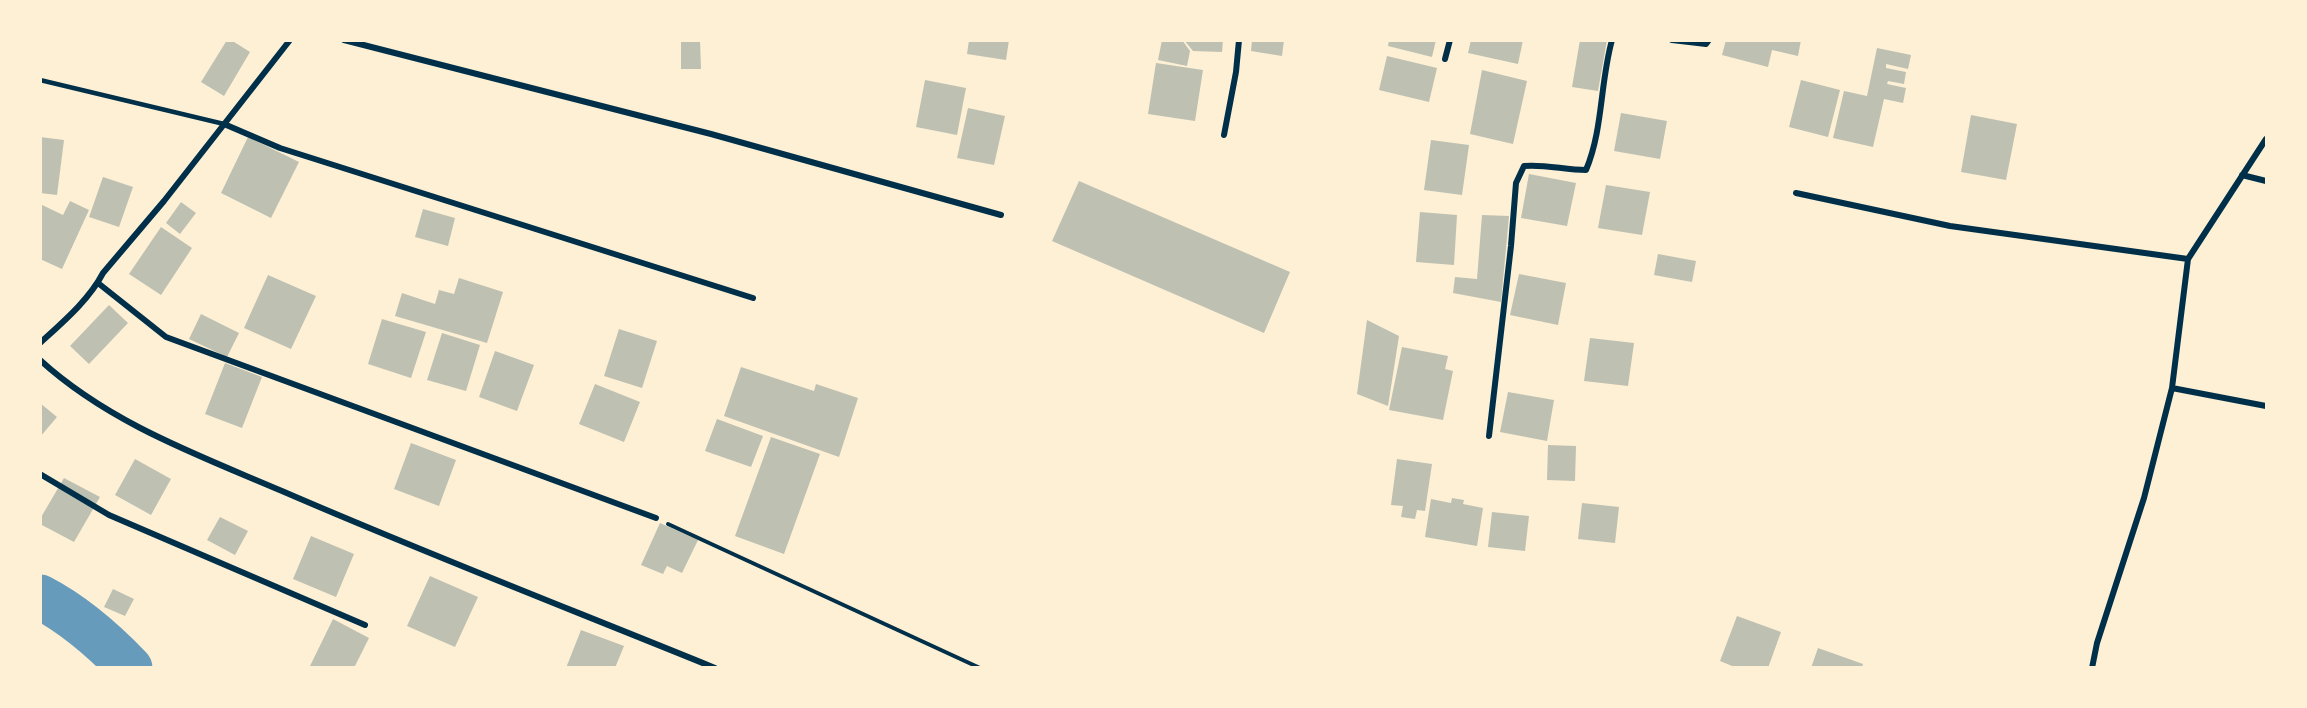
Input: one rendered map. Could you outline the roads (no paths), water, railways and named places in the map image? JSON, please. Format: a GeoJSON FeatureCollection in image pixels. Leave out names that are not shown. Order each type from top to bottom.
{"type":"FeatureCollection","features":[{"type":"Feature","properties":{"kind":"street"},"geometry":{"type":"LineString","coordinates":[[40,343],[69,316],[98,283],[103,273],[164,201],[290,40]]}},
{"type":"Feature","properties":{"kind":"street"},"geometry":{"type":"LineString","coordinates":[[344,40],[700,131],[1001,215]]}},
{"type":"Feature","properties":{"kind":"street"},"geometry":{"type":"LineString","coordinates":[[1224,135],[1236,72],[1239,40]]}},
{"type":"Feature","properties":{"kind":"street"},"geometry":{"type":"LineString","coordinates":[[1445,59],[1450,40]]}},
{"type":"Feature","properties":{"kind":"street"},"geometry":{"type":"LineString","coordinates":[[1489,436],[1510,257],[1516,183],[1524,166],[1539,165],[1586,170],[1595,149],[1596,130],[1612,40]]}},
{"type":"Feature","properties":{"kind":"street"},"geometry":{"type":"LineString","coordinates":[[1672,40],[1706,44],[1708,40]]}},
{"type":"Feature","properties":{"kind":"street"},"geometry":{"type":"LineString","coordinates":[[224,124],[279,148],[753,298]]}},
{"type":"Feature","properties":{"kind":"street"},"geometry":{"type":"LineString","coordinates":[[2092,668],[2097,643],[2144,498],[2172,388],[2188,259],[2266,139]]}},
{"type":"Feature","properties":{"kind":"street"},"geometry":{"type":"LineString","coordinates":[[2241,175],[2266,181]]}},
{"type":"Feature","properties":{"kind":"street"},"geometry":{"type":"LineString","coordinates":[[1796,193],[1950,226],[2188,259]]}},
{"type":"Feature","properties":{"kind":"street"},"geometry":{"type":"LineString","coordinates":[[98,283],[166,337],[656,518]]}},
{"type":"Feature","properties":{"kind":"street"},"geometry":{"type":"LineString","coordinates":[[40,360],[59,377],[141,430],[360,525],[715,668]]}},
{"type":"Feature","properties":{"kind":"street"},"geometry":{"type":"LineString","coordinates":[[2172,388],[2266,406]]}},
{"type":"Feature","properties":{"kind":"street"},"geometry":{"type":"LineString","coordinates":[[40,474],[109,515],[365,625]]}},
{"type":"Feature","properties":{"kind":"lane"},"geometry":{"type":"LineString","coordinates":[[40,80],[224,124]]}},
{"type":"Feature","properties":{"kind":"waterway"},"geometry":{"type":"LineString","coordinates":[[40,597],[88,629],[130,668]]}}]}
